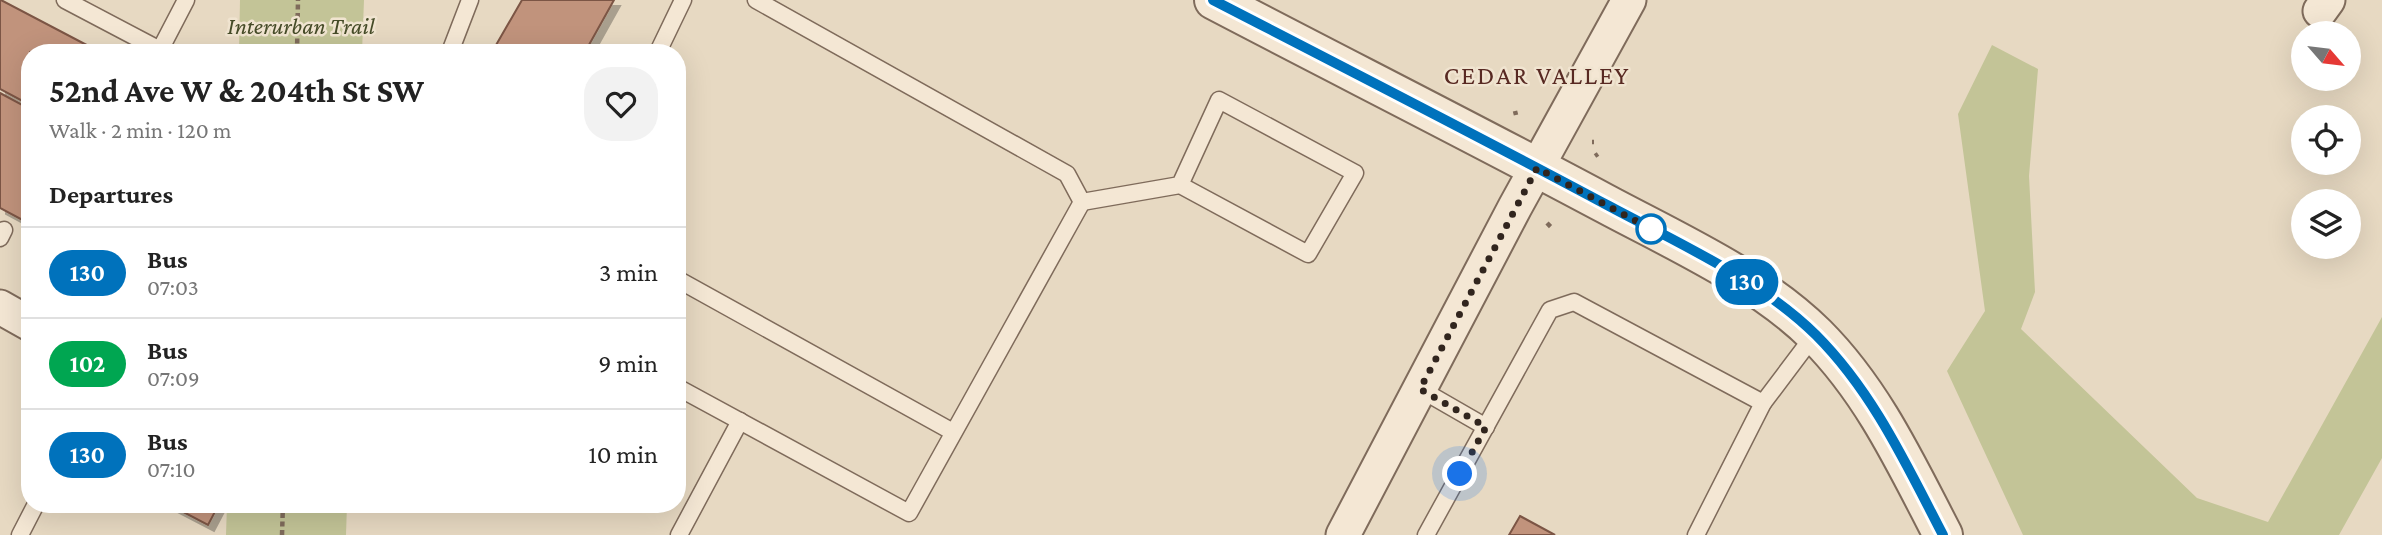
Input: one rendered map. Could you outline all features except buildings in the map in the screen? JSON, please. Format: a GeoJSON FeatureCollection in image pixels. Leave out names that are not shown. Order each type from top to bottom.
{"type":"FeatureCollection","features":[{"type":"Feature","properties":{"kind":"street"},"geometry":{"type":"LineString","coordinates":[[1213,0],[1537,168],[1750,284],[1815,334],[1859,385],[1885,423],[1943,535]]}},
{"type":"Feature","properties":{"kind":"street"},"geometry":{"type":"LineString","coordinates":[[1343,535],[1629,0]]}},
{"type":"Feature","properties":{"kind":"street"},"geometry":{"type":"LineString","coordinates":[[0,307],[21,319]]}},
{"type":"Feature","properties":{"kind":"lane"},"geometry":{"type":"LineString","coordinates":[[65,0],[149,44]]}},
{"type":"Feature","properties":{"kind":"lane"},"geometry":{"type":"LineString","coordinates":[[163,44],[186,0]]}},
{"type":"Feature","properties":{"kind":"lane"},"geometry":{"type":"LineString","coordinates":[[453,44],[470,0]]}},
{"type":"Feature","properties":{"kind":"lane"},"geometry":{"type":"LineString","coordinates":[[662,44],[683,0]]}},
{"type":"Feature","properties":{"kind":"lane"},"geometry":{"type":"LineString","coordinates":[[757,0],[1067,174],[1082,202]]}},
{"type":"Feature","properties":{"kind":"lane"},"geometry":{"type":"LineString","coordinates":[[1082,202],[1180,185],[1308,254],[1354,173],[1219,100],[1180,185]]}},
{"type":"Feature","properties":{"kind":"lane"},"geometry":{"type":"LineString","coordinates":[[686,392],[909,513],[1082,202]]}},
{"type":"Feature","properties":{"kind":"lane"},"geometry":{"type":"LineString","coordinates":[[686,284],[953,432]]}},
{"type":"Feature","properties":{"kind":"lane"},"geometry":{"type":"LineString","coordinates":[[1426,535],[1550,310],[1574,302],[1763,403]]}},
{"type":"Feature","properties":{"kind":"lane"},"geometry":{"type":"LineString","coordinates":[[1696,535],[1763,403],[1815,334]]}},
{"type":"Feature","properties":{"kind":"lane"},"geometry":{"type":"LineString","coordinates":[[1420,389],[1486,427]]}},
{"type":"Feature","properties":{"kind":"lane"},"geometry":{"type":"LineString","coordinates":[[679,535],[740,421]]}},
{"type":"Feature","properties":{"kind":"lane"},"geometry":{"type":"LineString","coordinates":[[20,535],[31,513]]}},
{"type":"Feature","properties":{"kind":"path"},"geometry":{"type":"LineString","coordinates":[[297,44],[298,0]]}},
{"type":"Feature","properties":{"kind":"path"},"geometry":{"type":"LineString","coordinates":[[282,535],[283,513]]}},
{"type":"Feature","properties":{"kind":"green space","name":"Interurban Trail"},"geometry":{"type":"Polygon","coordinates":[[[240,0],[364,0],[362,44],[239,44],[240,0]]]}},
{"type":"Feature","properties":{"kind":"green space"},"geometry":{"type":"Polygon","coordinates":[[[1992,45],[2038,69],[2029,176],[2035,292],[2021,329],[2197,498],[2268,522],[2382,317],[2382,458],[2339,535],[2023,535],[1947,371],[1985,311],[1958,114],[1992,45]]]}},
{"type":"Feature","properties":{"kind":"green space"},"geometry":{"type":"Polygon","coordinates":[[[227,513],[347,513],[346,535],[226,535],[227,513]]]}},
{"type":"Feature","properties":{"kind":"bus line","name":"130"},"geometry":{"type":"LineString","coordinates":[[1213,0],[1578,189],[1750,284],[1815,334],[1859,385],[1885,423],[1943,535]]}},
{"type":"Feature","properties":{"kind":"district","name":"CEDAR VALLEY"},"geometry":{"type":"Point","coordinates":[1537,75]}},
{"type":"Feature","properties":{"kind":"route"},"geometry":{"type":"LineString","coordinates":[[1460,474],[1486,427],[1420,389],[1537,168],[1651,229]]}}]}
